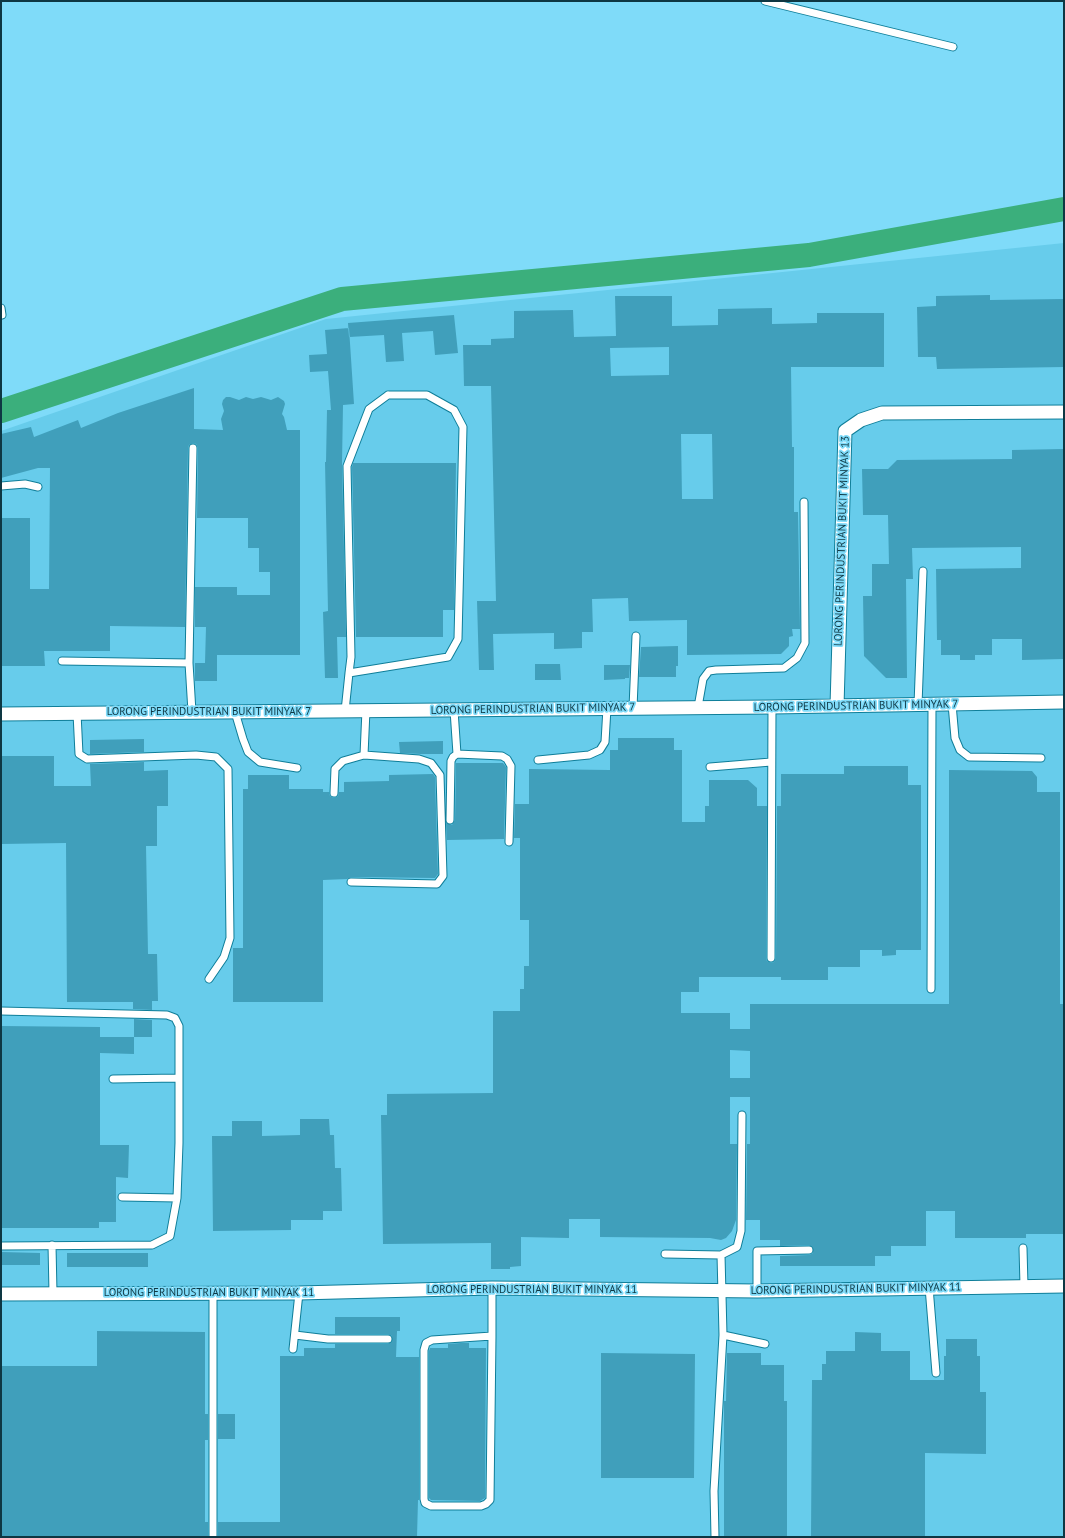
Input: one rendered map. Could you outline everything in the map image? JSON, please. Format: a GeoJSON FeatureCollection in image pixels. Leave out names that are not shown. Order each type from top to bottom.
{"type":"FeatureCollection","features":[{"type":"Feature","properties":{"kind":"street","name":"LORONG PERINDUSTRIAN BUKIT MINYAK 13"},"geometry":{"type":"LineString","coordinates":[[837,706],[845,431],[861,420],[882,413],[1064,412]]}},
{"type":"Feature","properties":{"kind":"street","name":"LORONG PERINDUSTRIAN BUKIT MINYAK 7"},"geometry":{"type":"LineString","coordinates":[[1,714],[698,708],[1064,702]]}},
{"type":"Feature","properties":{"kind":"street","name":"LORONG PERINDUSTRIAN BUKIT MINYAK 11"},"geometry":{"type":"LineString","coordinates":[[1,1294],[299,1293],[492,1288],[757,1291],[1064,1286]]}},
{"type":"Feature","properties":{"kind":"lane"},"geometry":{"type":"LineString","coordinates":[[765,1],[953,47]]}},
{"type":"Feature","properties":{"kind":"lane"},"geometry":{"type":"LineString","coordinates":[[345,711],[349,673],[351,657],[346,466],[369,409],[388,395],[427,395],[454,410],[464,427],[458,639],[448,657],[349,673]]}},
{"type":"Feature","properties":{"kind":"lane"},"geometry":{"type":"LineString","coordinates":[[192,712],[189,663],[193,448]]}},
{"type":"Feature","properties":{"kind":"lane"},"geometry":{"type":"LineString","coordinates":[[1,486],[25,484],[38,487]]}},
{"type":"Feature","properties":{"kind":"lane"},"geometry":{"type":"LineString","coordinates":[[698,708],[703,679],[709,671],[784,668],[796,658],[805,643],[804,502]]}},
{"type":"Feature","properties":{"kind":"lane"},"geometry":{"type":"LineString","coordinates":[[918,705],[923,571]]}},
{"type":"Feature","properties":{"kind":"lane"},"geometry":{"type":"LineString","coordinates":[[633,708],[636,636]]}},
{"type":"Feature","properties":{"kind":"lane"},"geometry":{"type":"LineString","coordinates":[[62,661],[189,663]]}},
{"type":"Feature","properties":{"kind":"lane"},"geometry":{"type":"LineString","coordinates":[[952,704],[955,738],[960,750],[969,757],[1041,758]]}},
{"type":"Feature","properties":{"kind":"lane"},"geometry":{"type":"LineString","coordinates":[[931,989],[932,705]]}},
{"type":"Feature","properties":{"kind":"lane"},"geometry":{"type":"LineString","coordinates":[[771,958],[772,707]]}},
{"type":"Feature","properties":{"kind":"lane"},"geometry":{"type":"LineString","coordinates":[[538,760],[589,755],[600,750],[605,742],[607,708]]}},
{"type":"Feature","properties":{"kind":"lane"},"geometry":{"type":"LineString","coordinates":[[364,755],[366,710]]}},
{"type":"Feature","properties":{"kind":"lane"},"geometry":{"type":"LineString","coordinates":[[454,710],[457,754]]}},
{"type":"Feature","properties":{"kind":"lane"},"geometry":{"type":"LineString","coordinates":[[235,712],[248,752],[260,762],[297,768]]}},
{"type":"Feature","properties":{"kind":"lane"},"geometry":{"type":"LineString","coordinates":[[77,713],[79,754],[87,759],[196,755],[216,757],[228,769],[230,938],[224,957],[209,978]]}},
{"type":"Feature","properties":{"kind":"lane"},"geometry":{"type":"LineString","coordinates":[[450,820],[451,761],[453,757],[457,754],[502,756],[507,759],[511,766],[509,842]]}},
{"type":"Feature","properties":{"kind":"lane"},"geometry":{"type":"LineString","coordinates":[[334,793],[335,768],[344,761],[364,755],[419,759],[431,763],[440,775],[443,876],[437,884],[351,882]]}},
{"type":"Feature","properties":{"kind":"lane"},"geometry":{"type":"LineString","coordinates":[[710,767],[771,762]]}},
{"type":"Feature","properties":{"kind":"lane"},"geometry":{"type":"LineString","coordinates":[[1,1011],[167,1015],[175,1018],[179,1026],[179,1143],[177,1198],[170,1236],[152,1245],[1,1246]]}},
{"type":"Feature","properties":{"kind":"lane"},"geometry":{"type":"LineString","coordinates":[[113,1079],[178,1078]]}},
{"type":"Feature","properties":{"kind":"lane"},"geometry":{"type":"LineString","coordinates":[[665,1254],[721,1255],[737,1247],[741,1231],[742,1115]]}},
{"type":"Feature","properties":{"kind":"lane"},"geometry":{"type":"LineString","coordinates":[[122,1197],[177,1198]]}},
{"type":"Feature","properties":{"kind":"lane"},"geometry":{"type":"LineString","coordinates":[[52,1245],[53,1293]]}},
{"type":"Feature","properties":{"kind":"lane"},"geometry":{"type":"LineString","coordinates":[[1023,1248],[1024,1286]]}},
{"type":"Feature","properties":{"kind":"lane"},"geometry":{"type":"LineString","coordinates":[[757,1291],[757,1251],[809,1250]]}},
{"type":"Feature","properties":{"kind":"lane"},"geometry":{"type":"LineString","coordinates":[[715,1537],[714,1491],[723,1335],[721,1255]]}},
{"type":"Feature","properties":{"kind":"lane"},"geometry":{"type":"LineString","coordinates":[[929,1287],[936,1373]]}},
{"type":"Feature","properties":{"kind":"lane"},"geometry":{"type":"LineString","coordinates":[[492,1288],[492,1336],[490,1500],[481,1506],[431,1506],[425,1503],[424,1498],[424,1350],[426,1343],[432,1340],[492,1336]]}},
{"type":"Feature","properties":{"kind":"lane"},"geometry":{"type":"LineString","coordinates":[[293,1349],[299,1293]]}},
{"type":"Feature","properties":{"kind":"lane"},"geometry":{"type":"LineString","coordinates":[[213,1294],[213,1537]]}},
{"type":"Feature","properties":{"kind":"lane"},"geometry":{"type":"LineString","coordinates":[[295,1335],[328,1339],[388,1339]]}},
{"type":"Feature","properties":{"kind":"lane"},"geometry":{"type":"LineString","coordinates":[[723,1335],[765,1344]]}},
{"type":"Feature","properties":{"kind":"shaded area"},"geometry":{"type":"Polygon","coordinates":[[[1064,243],[1064,1537],[1,1537],[1,431],[326,319],[1064,243]]]}},
{"type":"Feature","properties":{"kind":"building"},"geometry":{"type":"Polygon","coordinates":[[[990,295],[990,300],[1064,299],[1064,367],[937,369],[936,357],[918,357],[917,307],[936,306],[936,296],[990,295]]]}},
{"type":"Feature","properties":{"kind":"building"},"geometry":{"type":"Polygon","coordinates":[[[615,296],[672,296],[672,326],[718,325],[718,309],[772,308],[772,324],[817,323],[817,313],[884,313],[884,367],[791,367],[792,447],[794,447],[794,512],[798,512],[800,629],[792,629],[793,636],[789,637],[789,646],[781,654],[687,655],[687,620],[629,621],[628,598],[592,599],[593,632],[582,632],[582,648],[554,649],[554,633],[493,634],[494,670],[479,670],[477,601],[496,601],[491,386],[464,386],[463,345],[491,345],[491,339],[514,338],[514,311],[573,310],[574,337],[616,336],[615,296]],[[669,347],[610,348],[611,376],[669,375],[669,347]],[[681,434],[682,499],[713,499],[712,434],[681,434]]]}},
{"type":"Feature","properties":{"kind":"building"},"geometry":{"type":"Polygon","coordinates":[[[454,315],[458,353],[435,355],[433,331],[402,333],[404,361],[386,362],[384,335],[349,337],[348,323],[454,315]]]}},
{"type":"Feature","properties":{"kind":"building"},"geometry":{"type":"Polygon","coordinates":[[[349,328],[354,404],[343,405],[342,463],[346,637],[337,637],[338,678],[325,678],[323,612],[328,611],[325,462],[327,410],[331,410],[328,371],[310,372],[309,355],[327,354],[325,330],[349,328]]]}},
{"type":"Feature","properties":{"kind":"building"},"geometry":{"type":"Polygon","coordinates":[[[194,388],[194,429],[223,430],[221,419],[224,411],[222,404],[226,397],[239,400],[246,397],[253,399],[261,397],[271,400],[278,397],[284,401],[285,404],[282,414],[287,430],[300,430],[300,655],[217,655],[217,681],[195,681],[195,663],[205,663],[206,627],[195,627],[195,587],[237,587],[237,595],[270,595],[270,572],[259,572],[259,548],[248,548],[248,518],[197,518],[198,448],[196,444],[193,443],[189,445],[188,448],[185,627],[110,626],[110,651],[44,651],[45,666],[1,666],[1,518],[30,518],[30,589],[49,589],[50,468],[38,468],[1,478],[1,434],[31,427],[34,437],[78,420],[81,428],[118,413],[194,388]]]}},
{"type":"Feature","properties":{"kind":"building"},"geometry":{"type":"Polygon","coordinates":[[[1064,449],[1064,659],[1022,660],[1022,639],[992,639],[992,655],[975,655],[975,660],[960,660],[960,655],[941,655],[941,640],[937,640],[936,569],[1021,568],[1021,547],[912,548],[913,579],[906,579],[907,678],[886,678],[864,656],[863,596],[872,596],[872,564],[889,564],[888,515],[863,515],[862,469],[888,469],[897,460],[1012,459],[1012,450],[1064,449]]]}},
{"type":"Feature","properties":{"kind":"building"},"geometry":{"type":"Polygon","coordinates":[[[353,463],[456,463],[454,610],[443,610],[443,637],[356,637],[353,463]]]}},
{"type":"Feature","properties":{"kind":"building"},"geometry":{"type":"Polygon","coordinates":[[[678,646],[678,666],[676,666],[676,677],[639,677],[641,647],[678,646]]]}},
{"type":"Feature","properties":{"kind":"building"},"geometry":{"type":"Polygon","coordinates":[[[535,664],[560,664],[561,680],[535,680],[535,664]]]}},
{"type":"Feature","properties":{"kind":"building"},"geometry":{"type":"Polygon","coordinates":[[[604,665],[630,665],[629,678],[604,680],[604,665]]]}},
{"type":"Feature","properties":{"kind":"building"},"geometry":{"type":"Polygon","coordinates":[[[618,738],[674,738],[674,750],[682,750],[682,822],[705,822],[705,806],[709,806],[709,780],[748,780],[757,788],[757,806],[767,806],[766,958],[767,961],[771,963],[774,962],[776,958],[777,806],[781,806],[781,774],[844,774],[844,766],[908,766],[908,785],[921,785],[921,950],[896,950],[896,955],[882,956],[882,950],[860,950],[860,967],[828,967],[828,980],[781,980],[781,977],[699,977],[699,992],[681,992],[681,1013],[730,1013],[730,1029],[750,1029],[750,1004],[949,1004],[949,770],[1032,771],[1037,777],[1037,792],[1060,792],[1060,1004],[1064,1004],[1064,1234],[1026,1234],[1026,1238],[955,1238],[955,1211],[926,1211],[926,1246],[891,1246],[891,1256],[875,1256],[875,1266],[780,1266],[780,1256],[809,1255],[813,1253],[813,1248],[809,1245],[780,1246],[780,1240],[760,1240],[760,1220],[746,1220],[747,1144],[750,1144],[750,1097],[730,1097],[730,1144],[737,1144],[736,1220],[732,1231],[726,1238],[721,1240],[710,1238],[600,1237],[600,1219],[569,1219],[569,1238],[521,1237],[521,1266],[510,1267],[510,1269],[491,1269],[491,1243],[383,1244],[381,1115],[387,1115],[387,1094],[493,1093],[493,1011],[520,1011],[520,989],[524,989],[524,966],[529,966],[529,920],[520,920],[520,838],[514,838],[515,804],[529,804],[529,769],[610,770],[610,750],[618,750],[618,738]],[[730,1050],[730,1078],[750,1078],[750,1051],[730,1050]]]}},
{"type":"Feature","properties":{"kind":"building"},"geometry":{"type":"Polygon","coordinates":[[[144,739],[144,752],[90,754],[90,740],[144,739]]]}},
{"type":"Feature","properties":{"kind":"building"},"geometry":{"type":"Polygon","coordinates":[[[443,741],[443,754],[400,753],[399,742],[443,741]]]}},
{"type":"Feature","properties":{"kind":"building"},"geometry":{"type":"Polygon","coordinates":[[[1,756],[54,756],[54,786],[91,786],[90,764],[144,762],[144,771],[168,770],[168,806],[157,806],[157,846],[146,846],[148,954],[157,954],[158,1001],[152,1001],[152,1010],[133,1009],[133,1002],[67,1002],[66,843],[1,844],[1,756]]]}},
{"type":"Feature","properties":{"kind":"building"},"geometry":{"type":"Polygon","coordinates":[[[456,763],[503,763],[506,767],[504,839],[447,840],[446,823],[452,825],[455,820],[456,763]]]}},
{"type":"Feature","properties":{"kind":"building"},"geometry":{"type":"Polygon","coordinates":[[[433,774],[435,777],[438,874],[435,878],[351,877],[347,879],[323,880],[323,1002],[233,1002],[233,948],[243,948],[243,789],[248,789],[248,775],[289,775],[289,789],[323,789],[323,792],[329,792],[330,796],[334,798],[338,796],[339,792],[344,792],[344,782],[389,781],[389,775],[433,774]]]}},
{"type":"Feature","properties":{"kind":"building"},"geometry":{"type":"Polygon","coordinates":[[[134,1019],[152,1020],[152,1037],[134,1037],[134,1019]]]}},
{"type":"Feature","properties":{"kind":"building"},"geometry":{"type":"Polygon","coordinates":[[[1,1026],[100,1027],[100,1037],[134,1037],[134,1054],[100,1053],[100,1145],[129,1145],[128,1178],[116,1177],[116,1222],[99,1222],[99,1228],[1,1228],[1,1026]]]}},
{"type":"Feature","properties":{"kind":"building"},"geometry":{"type":"Polygon","coordinates":[[[300,1119],[329,1119],[330,1135],[334,1135],[335,1168],[341,1168],[342,1211],[323,1211],[323,1220],[291,1220],[291,1230],[213,1231],[212,1136],[232,1136],[232,1121],[262,1121],[262,1136],[300,1135],[300,1119]]]}},
{"type":"Feature","properties":{"kind":"building"},"geometry":{"type":"Polygon","coordinates":[[[1,1252],[40,1253],[40,1265],[1,1265],[1,1252]]]}},
{"type":"Feature","properties":{"kind":"building"},"geometry":{"type":"Polygon","coordinates":[[[67,1253],[148,1253],[148,1267],[67,1267],[67,1253]]]}},
{"type":"Feature","properties":{"kind":"building"},"geometry":{"type":"Polygon","coordinates":[[[335,1317],[400,1317],[400,1331],[397,1331],[396,1357],[419,1357],[419,1500],[417,1537],[218,1537],[218,1522],[280,1522],[280,1356],[304,1356],[304,1348],[335,1348],[335,1344],[388,1344],[392,1341],[392,1336],[388,1334],[335,1334],[335,1317]]]}},
{"type":"Feature","properties":{"kind":"building"},"geometry":{"type":"Polygon","coordinates":[[[97,1331],[205,1332],[205,1414],[208,1414],[208,1440],[205,1440],[205,1522],[208,1522],[208,1537],[1,1537],[1,1366],[97,1366],[97,1331]]]}},
{"type":"Feature","properties":{"kind":"building"},"geometry":{"type":"Polygon","coordinates":[[[855,1332],[881,1333],[881,1351],[910,1351],[910,1380],[944,1380],[946,1339],[977,1339],[977,1356],[980,1356],[980,1392],[986,1392],[986,1454],[925,1453],[925,1537],[811,1537],[812,1380],[822,1380],[822,1364],[826,1364],[826,1351],[855,1351],[855,1332]]]}},
{"type":"Feature","properties":{"kind":"building"},"geometry":{"type":"Polygon","coordinates":[[[469,1343],[469,1348],[486,1348],[485,1498],[480,1501],[431,1500],[429,1498],[429,1351],[430,1348],[448,1348],[448,1344],[469,1343]]]}},
{"type":"Feature","properties":{"kind":"building"},"geometry":{"type":"Polygon","coordinates":[[[601,1353],[695,1354],[694,1478],[601,1478],[601,1353]]]}},
{"type":"Feature","properties":{"kind":"building"},"geometry":{"type":"Polygon","coordinates":[[[727,1353],[761,1353],[761,1365],[784,1365],[784,1401],[787,1401],[787,1537],[724,1537],[724,1401],[726,1401],[727,1353]]]}},
{"type":"Feature","properties":{"kind":"building"},"geometry":{"type":"Polygon","coordinates":[[[218,1414],[235,1414],[235,1439],[218,1439],[218,1414]]]}},
{"type":"Feature","properties":{"kind":"waterway"},"geometry":{"type":"LineString","coordinates":[[1,411],[342,299],[809,255],[1064,209]]}}]}
